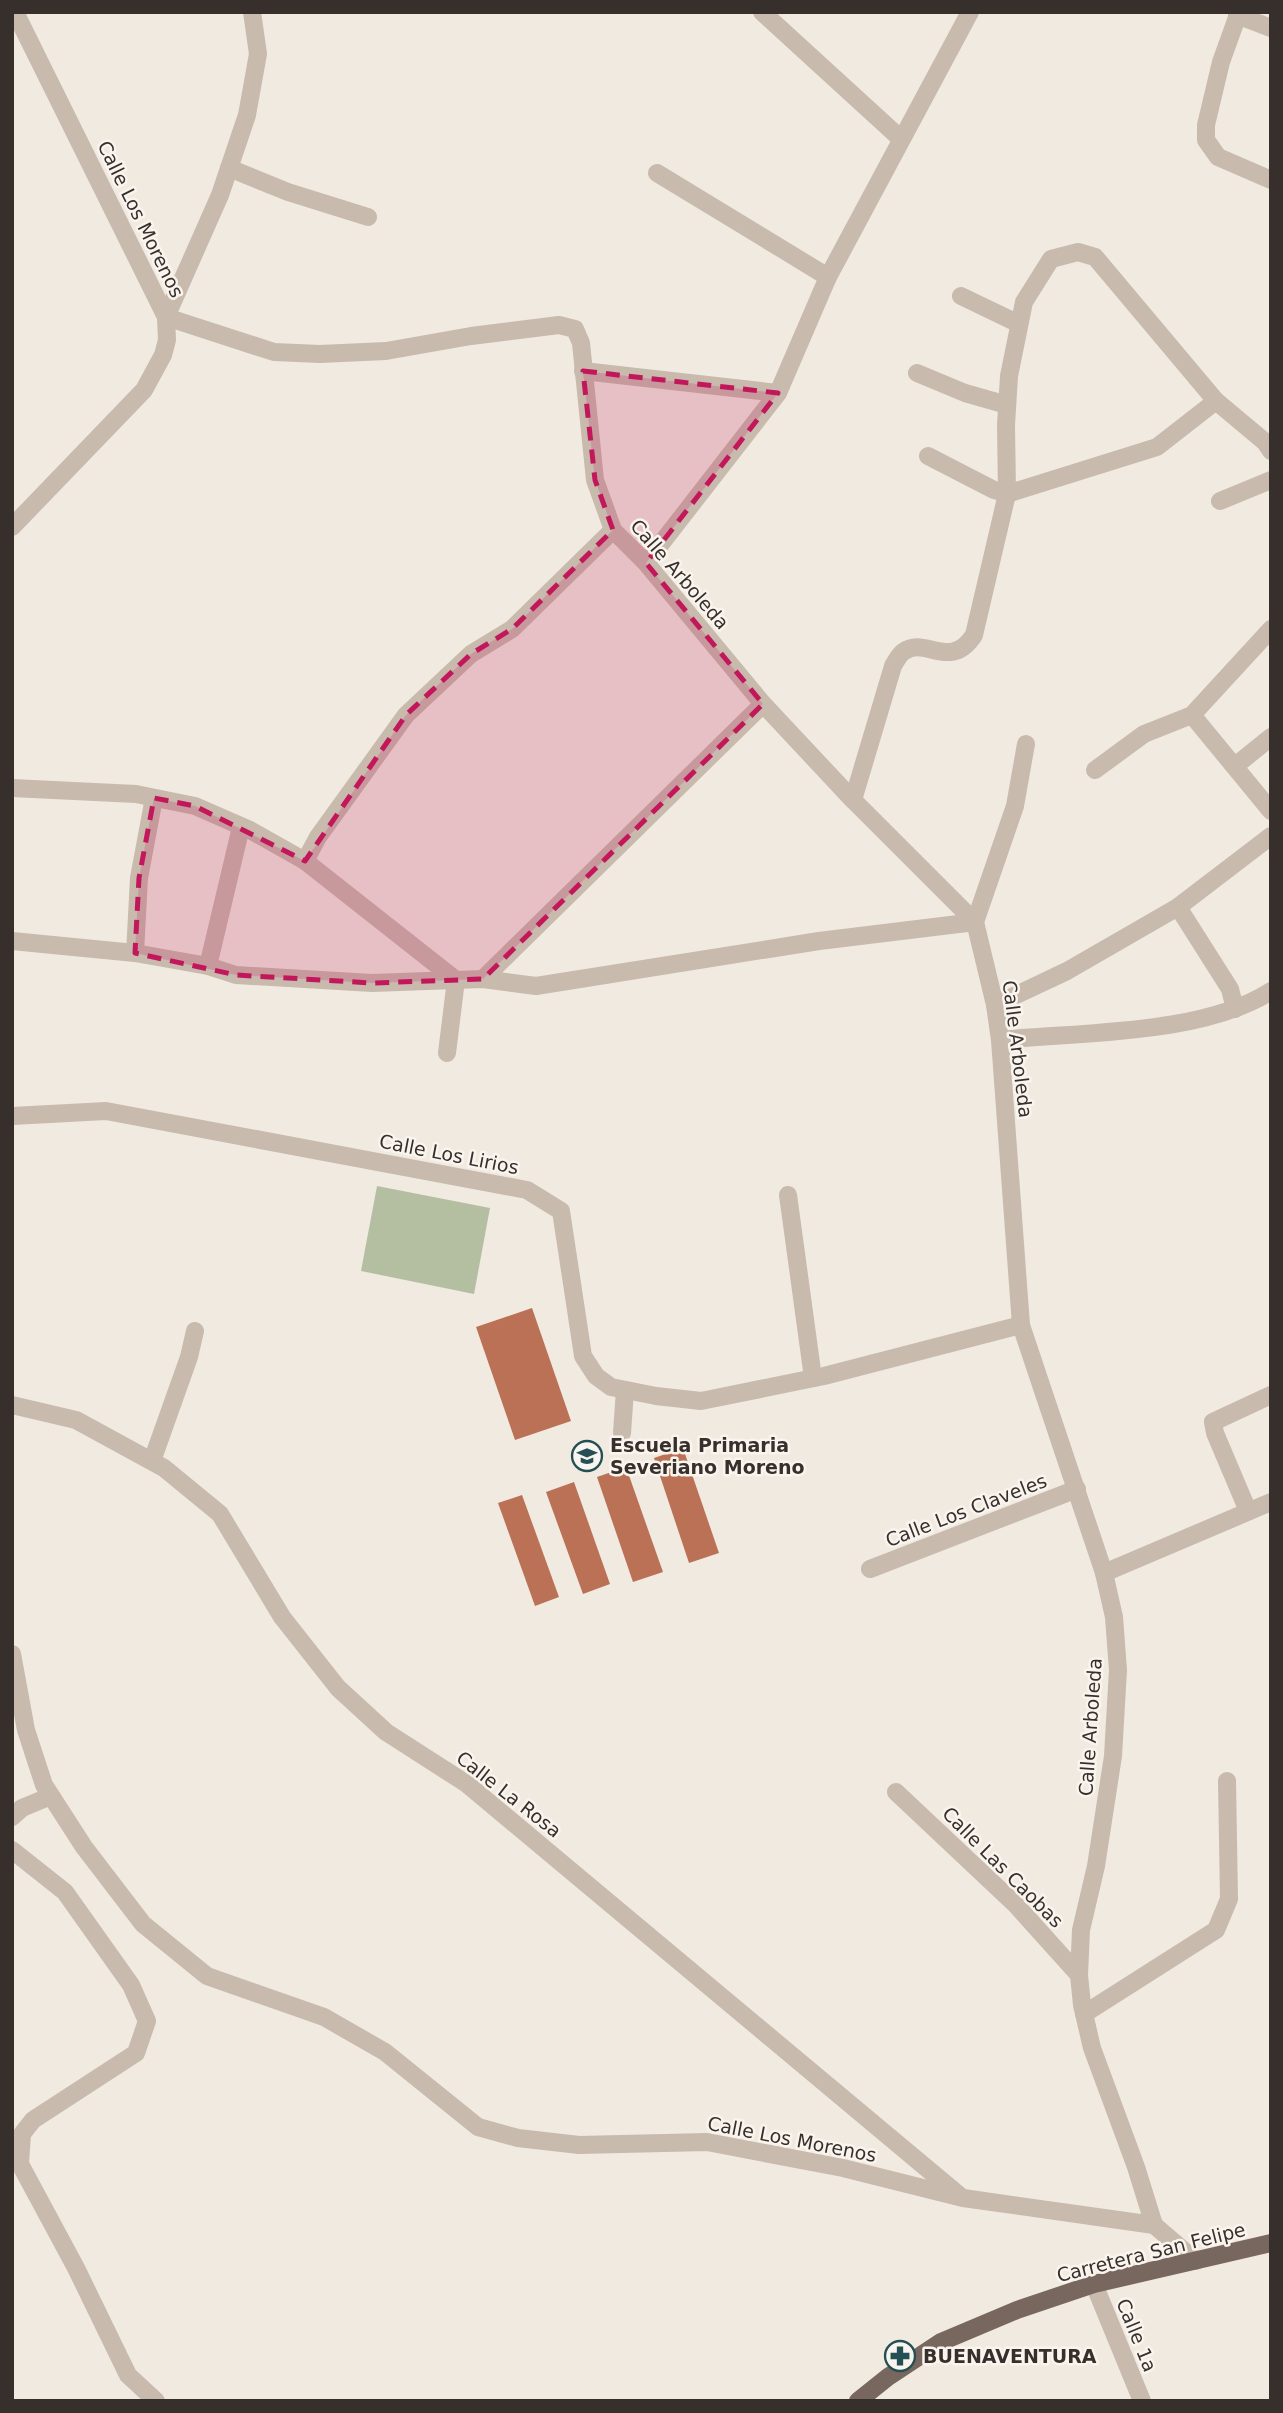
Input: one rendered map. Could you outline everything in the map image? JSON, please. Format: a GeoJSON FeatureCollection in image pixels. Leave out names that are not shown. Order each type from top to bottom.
{"type":"FeatureCollection","features":[{"type":"Feature","properties":{"kind":"main road","name":"Carretera San Felipe"},"geometry":{"type":"LineString","coordinates":[[858,2401],[888,2377],[941,2342],[1017,2310],[1094,2284],[1271,2243]]}},
{"type":"Feature","properties":{"kind":"street","name":"Calle Los Morenos"},"geometry":{"type":"LineString","coordinates":[[12,527],[20,507],[144,390],[167,340],[166,317],[15,12]]}},
{"type":"Feature","properties":{"kind":"street"},"geometry":{"type":"LineString","coordinates":[[166,317],[220,195],[247,115],[258,54],[252,12]]}},
{"type":"Feature","properties":{"kind":"street"},"geometry":{"type":"LineString","coordinates":[[762,12],[901,139]]}},
{"type":"Feature","properties":{"kind":"street"},"geometry":{"type":"LineString","coordinates":[[646,562],[778,393],[828,277],[970,12]]}},
{"type":"Feature","properties":{"kind":"street"},"geometry":{"type":"LineString","coordinates":[[1271,28],[1238,13],[1221,62],[1206,125],[1206,140],[1217,157],[1271,180]]}},
{"type":"Feature","properties":{"kind":"street"},"geometry":{"type":"LineString","coordinates":[[229,168],[288,192],[368,217]]}},
{"type":"Feature","properties":{"kind":"street"},"geometry":{"type":"LineString","coordinates":[[657,173],[828,277]]}},
{"type":"Feature","properties":{"kind":"street"},"geometry":{"type":"LineString","coordinates":[[853,800],[893,666],[901,652],[911,648],[952,652],[966,647],[974,635],[1007,494],[1009,376],[1019,324],[1024,302],[1051,259],[1078,252],[1095,257],[1216,401],[1265,442],[1271,451]]}},
{"type":"Feature","properties":{"kind":"street"},"geometry":{"type":"LineString","coordinates":[[961,296],[1019,324]]}},
{"type":"Feature","properties":{"kind":"street","name":"Calle Arboleda"},"geometry":{"type":"LineString","coordinates":[[166,317],[274,352],[320,354],[386,351],[471,336],[559,325],[575,329],[581,343],[595,480],[613,530],[646,562],[763,704],[853,800],[975,922],[995,1005],[1000,1040],[1021,1325],[1104,1573],[1114,1617],[1118,1670],[1113,1756],[1096,1866],[1081,1930],[1079,1975],[1092,2048],[1136,2167],[1153,2225]]}},
{"type":"Feature","properties":{"kind":"street"},"geometry":{"type":"LineString","coordinates":[[583,371],[778,393]]}},
{"type":"Feature","properties":{"kind":"street"},"geometry":{"type":"LineString","coordinates":[[917,373],[965,393],[1007,405]]}},
{"type":"Feature","properties":{"kind":"street"},"geometry":{"type":"LineString","coordinates":[[928,456],[1007,494],[1157,447],[1216,401]]}},
{"type":"Feature","properties":{"kind":"street"},"geometry":{"type":"LineString","coordinates":[[1220,500],[1271,480]]}},
{"type":"Feature","properties":{"kind":"street"},"geometry":{"type":"LineString","coordinates":[[305,861],[318,836],[406,715],[471,654],[512,629],[613,530]]}},
{"type":"Feature","properties":{"kind":"street"},"geometry":{"type":"LineString","coordinates":[[1095,770],[1144,734],[1192,715],[1271,629]]}},
{"type":"Feature","properties":{"kind":"street"},"geometry":{"type":"LineString","coordinates":[[483,979],[763,704]]}},
{"type":"Feature","properties":{"kind":"street"},"geometry":{"type":"LineString","coordinates":[[1192,715],[1271,811]]}},
{"type":"Feature","properties":{"kind":"street"},"geometry":{"type":"LineString","coordinates":[[1235,766],[1271,737]]}},
{"type":"Feature","properties":{"kind":"street"},"geometry":{"type":"LineString","coordinates":[[12,942],[135,953],[208,966],[236,975],[372,983],[483,979],[536,986],[819,941],[975,922],[1015,806],[1026,744]]}},
{"type":"Feature","properties":{"kind":"street"},"geometry":{"type":"LineString","coordinates":[[12,788],[136,794],[195,806],[305,861],[456,980]]}},
{"type":"Feature","properties":{"kind":"street"},"geometry":{"type":"LineString","coordinates":[[135,953],[139,878],[154,798]]}},
{"type":"Feature","properties":{"kind":"street"},"geometry":{"type":"LineString","coordinates":[[208,966],[241,827]]}},
{"type":"Feature","properties":{"kind":"street"},"geometry":{"type":"LineString","coordinates":[[995,1005],[1067,971],[1178,907],[1271,836]]}},
{"type":"Feature","properties":{"kind":"street"},"geometry":{"type":"LineString","coordinates":[[1178,907],[1230,989],[1235,1009]]}},
{"type":"Feature","properties":{"kind":"street"},"geometry":{"type":"LineString","coordinates":[[447,1053],[456,980]]}},
{"type":"Feature","properties":{"kind":"street"},"geometry":{"type":"LineString","coordinates":[[1000,1040],[1166,1026],[1235,1009],[1271,991]]}},
{"type":"Feature","properties":{"kind":"street","name":"Calle Los Lirios"},"geometry":{"type":"LineString","coordinates":[[12,1116],[106,1111],[527,1190],[562,1211],[583,1356],[596,1376],[611,1387],[625,1390],[701,1401],[813,1378],[1021,1325]]}},
{"type":"Feature","properties":{"kind":"street"},"geometry":{"type":"LineString","coordinates":[[788,1195],[813,1378]]}},
{"type":"Feature","properties":{"kind":"street"},"geometry":{"type":"LineString","coordinates":[[152,1461],[189,1357],[195,1331]]}},
{"type":"Feature","properties":{"kind":"street"},"geometry":{"type":"LineString","coordinates":[[622,1433],[625,1390]]}},
{"type":"Feature","properties":{"kind":"street"},"geometry":{"type":"LineString","coordinates":[[1248,1511],[1215,1433],[1213,1422],[1271,1395]]}},
{"type":"Feature","properties":{"kind":"street","name":"Calle La Rosa"},"geometry":{"type":"LineString","coordinates":[[12,1405],[76,1420],[164,1468],[220,1514],[282,1617],[338,1688],[386,1732],[467,1784],[963,2198]]}},
{"type":"Feature","properties":{"kind":"street","name":"Calle Los Claveles"},"geometry":{"type":"LineString","coordinates":[[870,1569],[1077,1489]]}},
{"type":"Feature","properties":{"kind":"street"},"geometry":{"type":"LineString","coordinates":[[1104,1573],[1271,1502]]}},
{"type":"Feature","properties":{"kind":"street","name":"Calle Los Morenos"},"geometry":{"type":"LineString","coordinates":[[12,1654],[26,1730],[44,1785],[84,1847],[143,1924],[207,1976],[324,2017],[385,2052],[478,2127],[518,2138],[579,2145],[707,2141],[843,2168],[963,2198],[1153,2225]]}},
{"type":"Feature","properties":{"kind":"street"},"geometry":{"type":"LineString","coordinates":[[1084,2014],[1216,1930],[1229,1899],[1227,1782]]}},
{"type":"Feature","properties":{"kind":"street","name":"Calle Las Caobas"},"geometry":{"type":"LineString","coordinates":[[896,1792],[1016,1905],[1079,1975]]}},
{"type":"Feature","properties":{"kind":"street"},"geometry":{"type":"LineString","coordinates":[[12,1817],[22,1808],[51,1796]]}},
{"type":"Feature","properties":{"kind":"street"},"geometry":{"type":"LineString","coordinates":[[12,1850],[65,1892],[131,1985],[147,2021],[136,2053],[33,2120],[22,2134],[20,2164],[128,2375],[156,2401]]}},
{"type":"Feature","properties":{"kind":"street"},"geometry":{"type":"LineString","coordinates":[[1153,2225],[1196,2262]]}},
{"type":"Feature","properties":{"kind":"street","name":"Calle 1a"},"geometry":{"type":"LineString","coordinates":[[1094,2284],[1142,2401]]}},
{"type":"Feature","properties":{"kind":"highlighted area"},"geometry":{"type":"Polygon","coordinates":[[[583,371],[778,393],[646,563],[763,704],[483,979],[372,983],[236,975],[135,953],[139,878],[154,798],[195,806],[305,861],[406,715],[471,654],[512,629],[613,530],[595,480],[583,371]]]}},
{"type":"Feature","properties":{"kind":"green space"},"geometry":{"type":"Polygon","coordinates":[[[377,1186],[490,1208],[474,1294],[361,1271],[377,1186]]]}},
{"type":"Feature","properties":{"kind":"building"},"geometry":{"type":"Polygon","coordinates":[[[532,1308],[571,1421],[515,1440],[476,1327],[532,1308]]]}},
{"type":"Feature","properties":{"kind":"building"},"geometry":{"type":"Polygon","coordinates":[[[683,1448],[719,1553],[689,1563],[654,1458],[683,1448]]]}},
{"type":"Feature","properties":{"kind":"building"},"geometry":{"type":"Polygon","coordinates":[[[626,1467],[663,1572],[633,1582],[597,1477],[626,1467]]]}},
{"type":"Feature","properties":{"kind":"building"},"geometry":{"type":"Polygon","coordinates":[[[574,1482],[610,1584],[583,1594],[546,1492],[574,1482]]]}},
{"type":"Feature","properties":{"kind":"building"},"geometry":{"type":"Polygon","coordinates":[[[522,1495],[559,1597],[535,1606],[498,1503],[522,1495]]]}},
{"type":"Feature","properties":{"kind":"place","name":"Escuela Primaria Severiano Moreno"},"geometry":{"type":"Point","coordinates":[587,1456]}},
{"type":"Feature","properties":{"kind":"place","name":"BUENAVENTURA"},"geometry":{"type":"Point","coordinates":[900,2356]}}]}
